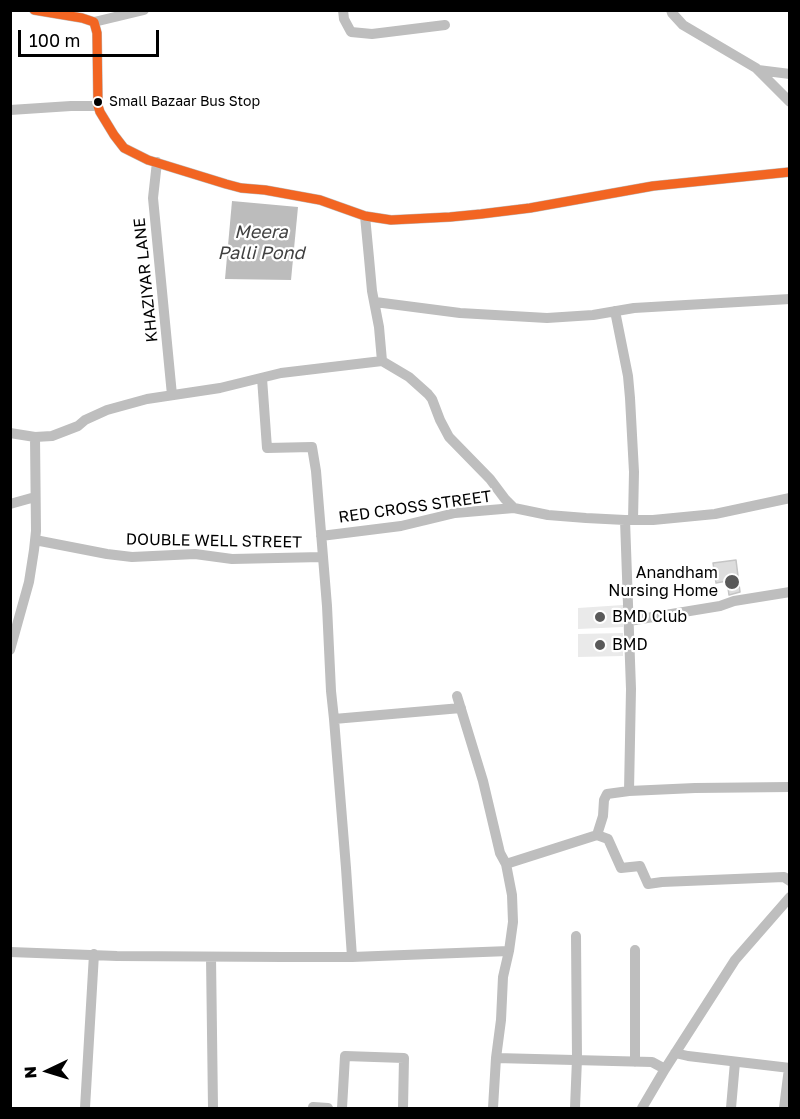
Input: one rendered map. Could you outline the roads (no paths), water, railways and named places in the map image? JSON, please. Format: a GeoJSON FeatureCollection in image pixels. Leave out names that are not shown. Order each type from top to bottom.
{"type":"FeatureCollection","features":[{"type":"Feature","properties":{"kind":"street"},"geometry":{"type":"LineString","coordinates":[[34,10],[82,18],[144,10]]}},
{"type":"Feature","properties":{"kind":"street"},"geometry":{"type":"LineString","coordinates":[[343,10],[344,19],[351,32],[372,34],[445,25]]}},
{"type":"Feature","properties":{"kind":"street"},"geometry":{"type":"LineString","coordinates":[[671,10],[683,25],[758,70],[789,102]]}},
{"type":"Feature","properties":{"kind":"street"},"geometry":{"type":"LineString","coordinates":[[101,17],[97,33],[98,106],[124,148],[138,156],[197,176],[241,188],[321,200],[365,216],[391,220],[481,214],[542,206],[654,186],[789,172]]}},
{"type":"Feature","properties":{"kind":"street"},"geometry":{"type":"LineString","coordinates":[[758,70],[789,74]]}},
{"type":"Feature","properties":{"kind":"street"},"geometry":{"type":"LineString","coordinates":[[10,110],[98,106]]}},
{"type":"Feature","properties":{"kind":"street","name":"KHAZIYAR LANE"},"geometry":{"type":"LineString","coordinates":[[157,162],[153,198],[172,395]]}},
{"type":"Feature","properties":{"kind":"street"},"geometry":{"type":"LineString","coordinates":[[365,216],[382,361]]}},
{"type":"Feature","properties":{"kind":"street"},"geometry":{"type":"LineString","coordinates":[[375,302],[460,313],[548,318],[593,315],[634,308],[789,299]]}},
{"type":"Feature","properties":{"kind":"street"},"geometry":{"type":"LineString","coordinates":[[615,311],[629,387],[633,472],[629,520],[631,688],[628,790]]}},
{"type":"Feature","properties":{"kind":"street"},"geometry":{"type":"LineString","coordinates":[[10,433],[35,437],[52,436],[116,407],[147,399],[220,388],[280,373],[382,361],[409,377],[428,394],[449,437],[490,479],[514,508]]}},
{"type":"Feature","properties":{"kind":"street"},"geometry":{"type":"LineString","coordinates":[[262,378],[267,447],[312,447],[316,471],[352,957]]}},
{"type":"Feature","properties":{"kind":"street"},"geometry":{"type":"LineString","coordinates":[[10,650],[29,582],[35,540],[35,437]]}},
{"type":"Feature","properties":{"kind":"street"},"geometry":{"type":"LineString","coordinates":[[10,504],[35,497]]}},
{"type":"Feature","properties":{"kind":"street","name":"RED CROSS STREET"},"geometry":{"type":"LineString","coordinates":[[321,536],[401,526],[455,513],[514,508],[548,515],[653,520],[715,514],[789,498]]}},
{"type":"Feature","properties":{"kind":"street","name":"DOUBLE WELL STREET"},"geometry":{"type":"LineString","coordinates":[[35,540],[132,557],[195,554],[232,559],[322,557]]}},
{"type":"Feature","properties":{"kind":"street"},"geometry":{"type":"LineString","coordinates":[[629,621],[707,609],[734,601],[789,592]]}},
{"type":"Feature","properties":{"kind":"street"},"geometry":{"type":"LineString","coordinates":[[457,696],[483,781],[500,853],[506,864],[512,895],[513,922],[510,951],[503,977],[493,1108]]}},
{"type":"Feature","properties":{"kind":"street"},"geometry":{"type":"LineString","coordinates":[[334,719],[461,708]]}},
{"type":"Feature","properties":{"kind":"street"},"geometry":{"type":"LineString","coordinates":[[597,835],[607,794],[628,790],[789,787]]}},
{"type":"Feature","properties":{"kind":"street"},"geometry":{"type":"LineString","coordinates":[[506,864],[597,835],[608,839],[621,868],[640,866],[648,884],[784,878],[789,881]]}},
{"type":"Feature","properties":{"kind":"street"},"geometry":{"type":"LineString","coordinates":[[642,1108],[735,960],[789,897]]}},
{"type":"Feature","properties":{"kind":"street"},"geometry":{"type":"LineString","coordinates":[[575,1108],[576,936]]}},
{"type":"Feature","properties":{"kind":"street"},"geometry":{"type":"LineString","coordinates":[[635,950],[635,1062]]}},
{"type":"Feature","properties":{"kind":"street"},"geometry":{"type":"LineString","coordinates":[[10,952],[211,957],[352,957],[510,951]]}},
{"type":"Feature","properties":{"kind":"street"},"geometry":{"type":"LineString","coordinates":[[85,1108],[94,954]]}},
{"type":"Feature","properties":{"kind":"street"},"geometry":{"type":"LineString","coordinates":[[211,957],[213,1108]]}},
{"type":"Feature","properties":{"kind":"street"},"geometry":{"type":"LineString","coordinates":[[675,1053],[789,1068],[784,1108]]}},
{"type":"Feature","properties":{"kind":"street"},"geometry":{"type":"LineString","coordinates":[[342,1108],[345,1056],[404,1058],[403,1108]]}},
{"type":"Feature","properties":{"kind":"street"},"geometry":{"type":"LineString","coordinates":[[496,1058],[652,1062],[665,1069]]}},
{"type":"Feature","properties":{"kind":"street"},"geometry":{"type":"LineString","coordinates":[[731,1108],[735,1062]]}},
{"type":"Feature","properties":{"kind":"street"},"geometry":{"type":"LineString","coordinates":[[313,1107],[328,1108]]}},
{"type":"Feature","properties":{"kind":"water","name":"Meera Palli Pond"},"geometry":{"type":"Polygon","coordinates":[[[232,201],[298,207],[291,280],[225,279],[232,201]]]}},
{"type":"Feature","properties":{"kind":"place","name":"Small Bazaar Bus Stop"},"geometry":{"type":"Point","coordinates":[98,102]}},
{"type":"Feature","properties":{"kind":"place","name":"Anandham Nursing Home"},"geometry":{"type":"Point","coordinates":[732,582]}},
{"type":"Feature","properties":{"kind":"place","name":"BMD Club"},"geometry":{"type":"Point","coordinates":[600,617]}},
{"type":"Feature","properties":{"kind":"place","name":"BMD"},"geometry":{"type":"Point","coordinates":[600,645]}}]}
